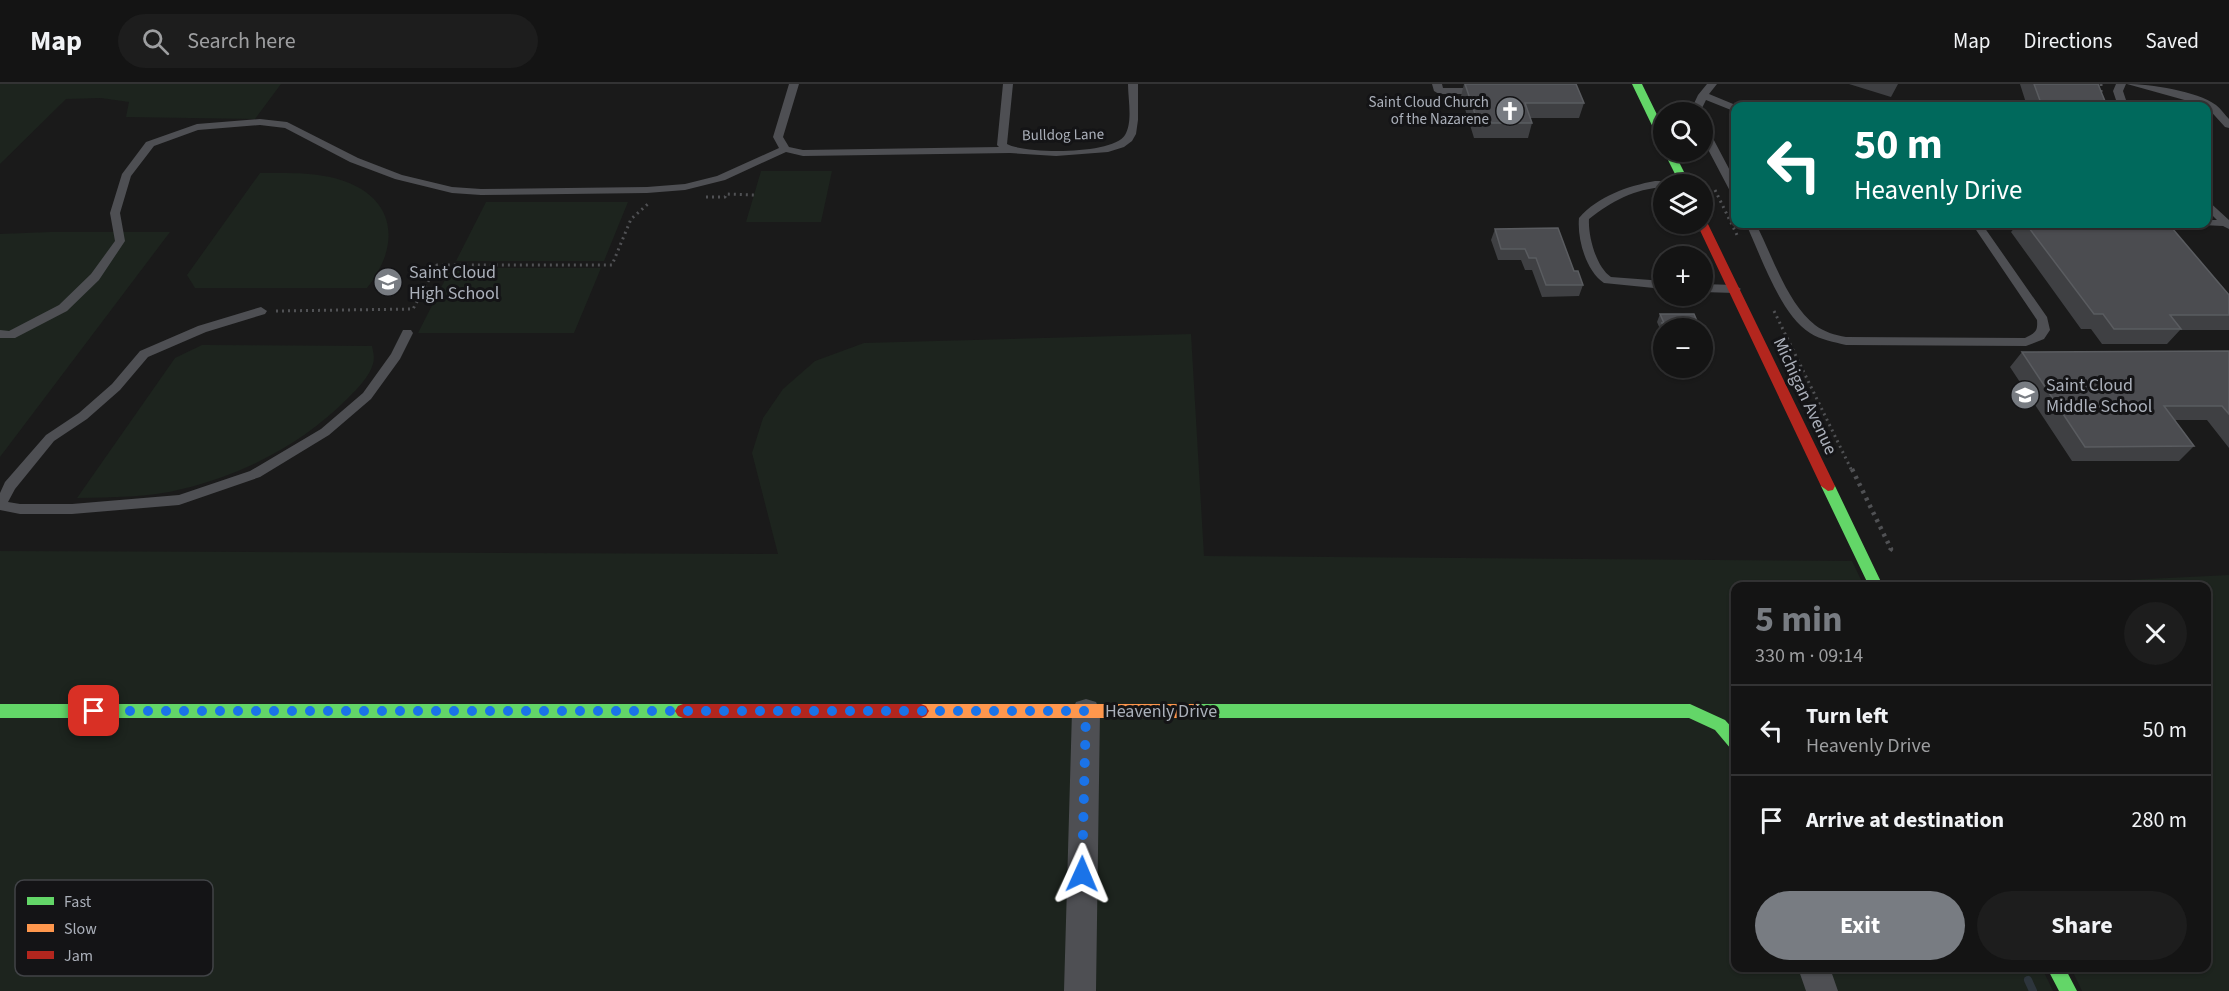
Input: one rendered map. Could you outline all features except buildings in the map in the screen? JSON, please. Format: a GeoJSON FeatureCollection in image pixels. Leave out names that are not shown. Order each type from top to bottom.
{"type":"FeatureCollection","features":[{"type":"Feature","properties":{"kind":"street"},"geometry":{"type":"LineString","coordinates":[[1637,84],[1653,117]]}},
{"type":"Feature","properties":{"kind":"street","name":"Michigan Avenue"},"geometry":{"type":"LineString","coordinates":[[1708,234],[1874,582]]}},
{"type":"Feature","properties":{"kind":"street","name":"Heavenly Drive"},"geometry":{"type":"LineString","coordinates":[[0,711],[1690,711],[1720,725],[1731,738]]}},
{"type":"Feature","properties":{"kind":"street"},"geometry":{"type":"LineString","coordinates":[[1080,991],[1086,711]]}},
{"type":"Feature","properties":{"kind":"street"},"geometry":{"type":"LineString","coordinates":[[1815,972],[1821,991]]}},
{"type":"Feature","properties":{"kind":"street"},"geometry":{"type":"LineString","coordinates":[[2058,972],[2068,991]]}},
{"type":"Feature","properties":{"kind":"lane"},"geometry":{"type":"LineString","coordinates":[[785,149],[778,137],[794,84]]}},
{"type":"Feature","properties":{"kind":"lane","name":"Bulldog Lane"},"geometry":{"type":"LineString","coordinates":[[1008,84],[1002,145],[1013,150],[1074,152],[1111,149],[1127,141],[1132,131],[1132,84]]}},
{"type":"Feature","properties":{"kind":"lane"},"geometry":{"type":"LineString","coordinates":[[1437,84],[1439,91],[1493,90]]}},
{"type":"Feature","properties":{"kind":"lane"},"geometry":{"type":"LineString","coordinates":[[1700,102],[1712,84]]}},
{"type":"Feature","properties":{"kind":"lane"},"geometry":{"type":"LineString","coordinates":[[2121,84],[2118,91],[2122,102]]}},
{"type":"Feature","properties":{"kind":"lane"},"geometry":{"type":"LineString","coordinates":[[2132,84],[2202,102]]}},
{"type":"Feature","properties":{"kind":"lane"},"geometry":{"type":"LineString","coordinates":[[1703,95],[1731,107]]}},
{"type":"Feature","properties":{"kind":"lane"},"geometry":{"type":"LineString","coordinates":[[2211,106],[2229,124]]}},
{"type":"Feature","properties":{"kind":"lane"},"geometry":{"type":"LineString","coordinates":[[0,334],[11,335],[63,308],[95,277],[120,241],[115,213],[126,176],[150,144],[197,127],[260,122],[287,125],[354,160],[399,177],[452,190],[481,192],[648,190],[685,187],[722,178],[785,149],[803,153],[1013,150]]}},
{"type":"Feature","properties":{"kind":"lane"},"geometry":{"type":"LineString","coordinates":[[1713,148],[1731,183]]}},
{"type":"Feature","properties":{"kind":"lane"},"geometry":{"type":"LineString","coordinates":[[1653,184],[1638,187],[1615,197],[1584,218],[1583,229],[1594,267],[1600,274],[1608,280],[1653,284]]}},
{"type":"Feature","properties":{"kind":"lane"},"geometry":{"type":"LineString","coordinates":[[2211,207],[2228,224]]}},
{"type":"Feature","properties":{"kind":"lane"},"geometry":{"type":"LineString","coordinates":[[2211,223],[2228,224]]}},
{"type":"Feature","properties":{"kind":"lane"},"geometry":{"type":"LineString","coordinates":[[1753,228],[1797,315],[1809,327],[1826,337],[1846,341],[2026,342],[2040,336],[2044,330],[2043,320],[1980,228]]}},
{"type":"Feature","properties":{"kind":"lane"},"geometry":{"type":"LineString","coordinates":[[1713,288],[1735,289]]}},
{"type":"Feature","properties":{"kind":"lane"},"geometry":{"type":"LineString","coordinates":[[261,311],[202,329],[144,354],[116,387],[83,416],[50,438],[10,486],[0,505],[21,509],[72,509],[179,500],[255,474],[325,432],[367,396],[396,356],[407,333]]}},
{"type":"Feature","properties":{"kind":"path"},"geometry":{"type":"LineString","coordinates":[[702,197],[754,195]]}},
{"type":"Feature","properties":{"kind":"path"},"geometry":{"type":"LineString","coordinates":[[261,311],[413,309],[437,265],[612,265],[631,219],[655,198]]}},
{"type":"Feature","properties":{"kind":"shaded area"},"geometry":{"type":"Polygon","coordinates":[[[0,84],[281,84],[255,119],[126,117],[129,102],[101,98],[66,99],[0,164],[0,84]]]}},
{"type":"Feature","properties":{"kind":"shaded area"},"geometry":{"type":"Polygon","coordinates":[[[761,171],[832,171],[821,222],[746,222],[761,171]]]}},
{"type":"Feature","properties":{"kind":"shaded area"},"geometry":{"type":"Polygon","coordinates":[[[260,173],[322,175],[351,184],[368,194],[379,206],[386,220],[389,235],[379,270],[367,288],[195,288],[187,275],[260,173]]]}},
{"type":"Feature","properties":{"kind":"shaded area"},"geometry":{"type":"Polygon","coordinates":[[[486,202],[628,202],[604,261],[456,261],[486,202]]]}},
{"type":"Feature","properties":{"kind":"shaded area"},"geometry":{"type":"Polygon","coordinates":[[[170,232],[0,457],[0,234],[170,232]]]}},
{"type":"Feature","properties":{"kind":"shaded area"},"geometry":{"type":"Polygon","coordinates":[[[451,268],[601,268],[574,333],[418,333],[451,268]]]}},
{"type":"Feature","properties":{"kind":"shaded area"},"geometry":{"type":"Polygon","coordinates":[[[1191,334],[1204,556],[1852,561],[1862,582],[1731,582],[1731,972],[2044,972],[2053,991],[0,991],[0,551],[778,554],[752,453],[763,418],[783,389],[815,361],[864,343],[1191,334]]]}},
{"type":"Feature","properties":{"kind":"shaded area"},"geometry":{"type":"Polygon","coordinates":[[[202,345],[372,346],[374,359],[363,382],[331,414],[293,442],[251,465],[205,483],[169,492],[77,498],[175,358],[202,345]]]}},
{"type":"Feature","properties":{"kind":"shaded area"},"geometry":{"type":"Polygon","coordinates":[[[2229,575],[2229,991],[2082,991],[2073,972],[2211,972],[2211,582],[2089,582],[2229,575]]]}},
{"type":"Feature","properties":{"kind":"waterway"},"geometry":{"type":"LineString","coordinates":[[2028,980],[2033,991]]}},
{"type":"Feature","properties":{"kind":"traffic: fast"},"geometry":{"type":"LineString","coordinates":[[1637,84],[1653,117]]}},
{"type":"Feature","properties":{"kind":"traffic: fast"},"geometry":{"type":"LineString","coordinates":[[1674,162],[1680,174]]}},
{"type":"Feature","properties":{"kind":"traffic: fast"},"geometry":{"type":"LineString","coordinates":[[1828,486],[1874,582]]}},
{"type":"Feature","properties":{"kind":"traffic: fast"},"geometry":{"type":"LineString","coordinates":[[0,711],[683,711]]}},
{"type":"Feature","properties":{"kind":"traffic: fast"},"geometry":{"type":"LineString","coordinates":[[1197,711],[1690,711],[1720,725],[1731,738]]}},
{"type":"Feature","properties":{"kind":"traffic: fast"},"geometry":{"type":"LineString","coordinates":[[2058,972],[2068,991]]}},
{"type":"Feature","properties":{"kind":"traffic: slow"},"geometry":{"type":"LineString","coordinates":[[921,711],[1197,711]]}},
{"type":"Feature","properties":{"kind":"traffic: jam"},"geometry":{"type":"LineString","coordinates":[[1708,234],[1828,486]]}},
{"type":"Feature","properties":{"kind":"traffic: jam"},"geometry":{"type":"LineString","coordinates":[[683,711],[921,711]]}},
{"type":"Feature","properties":{"kind":"place","name":"Saint Cloud Church of the Nazarene"},"geometry":{"type":"Point","coordinates":[1510,111]}},
{"type":"Feature","properties":{"kind":"place","name":"Saint Cloud High School"},"geometry":{"type":"Point","coordinates":[388,282]}},
{"type":"Feature","properties":{"kind":"place","name":"Saint Cloud Middle School"},"geometry":{"type":"Point","coordinates":[2025,395]}},
{"type":"Feature","properties":{"kind":"route"},"geometry":{"type":"LineString","coordinates":[[94,711],[1086,711],[1082,874]]}}]}
